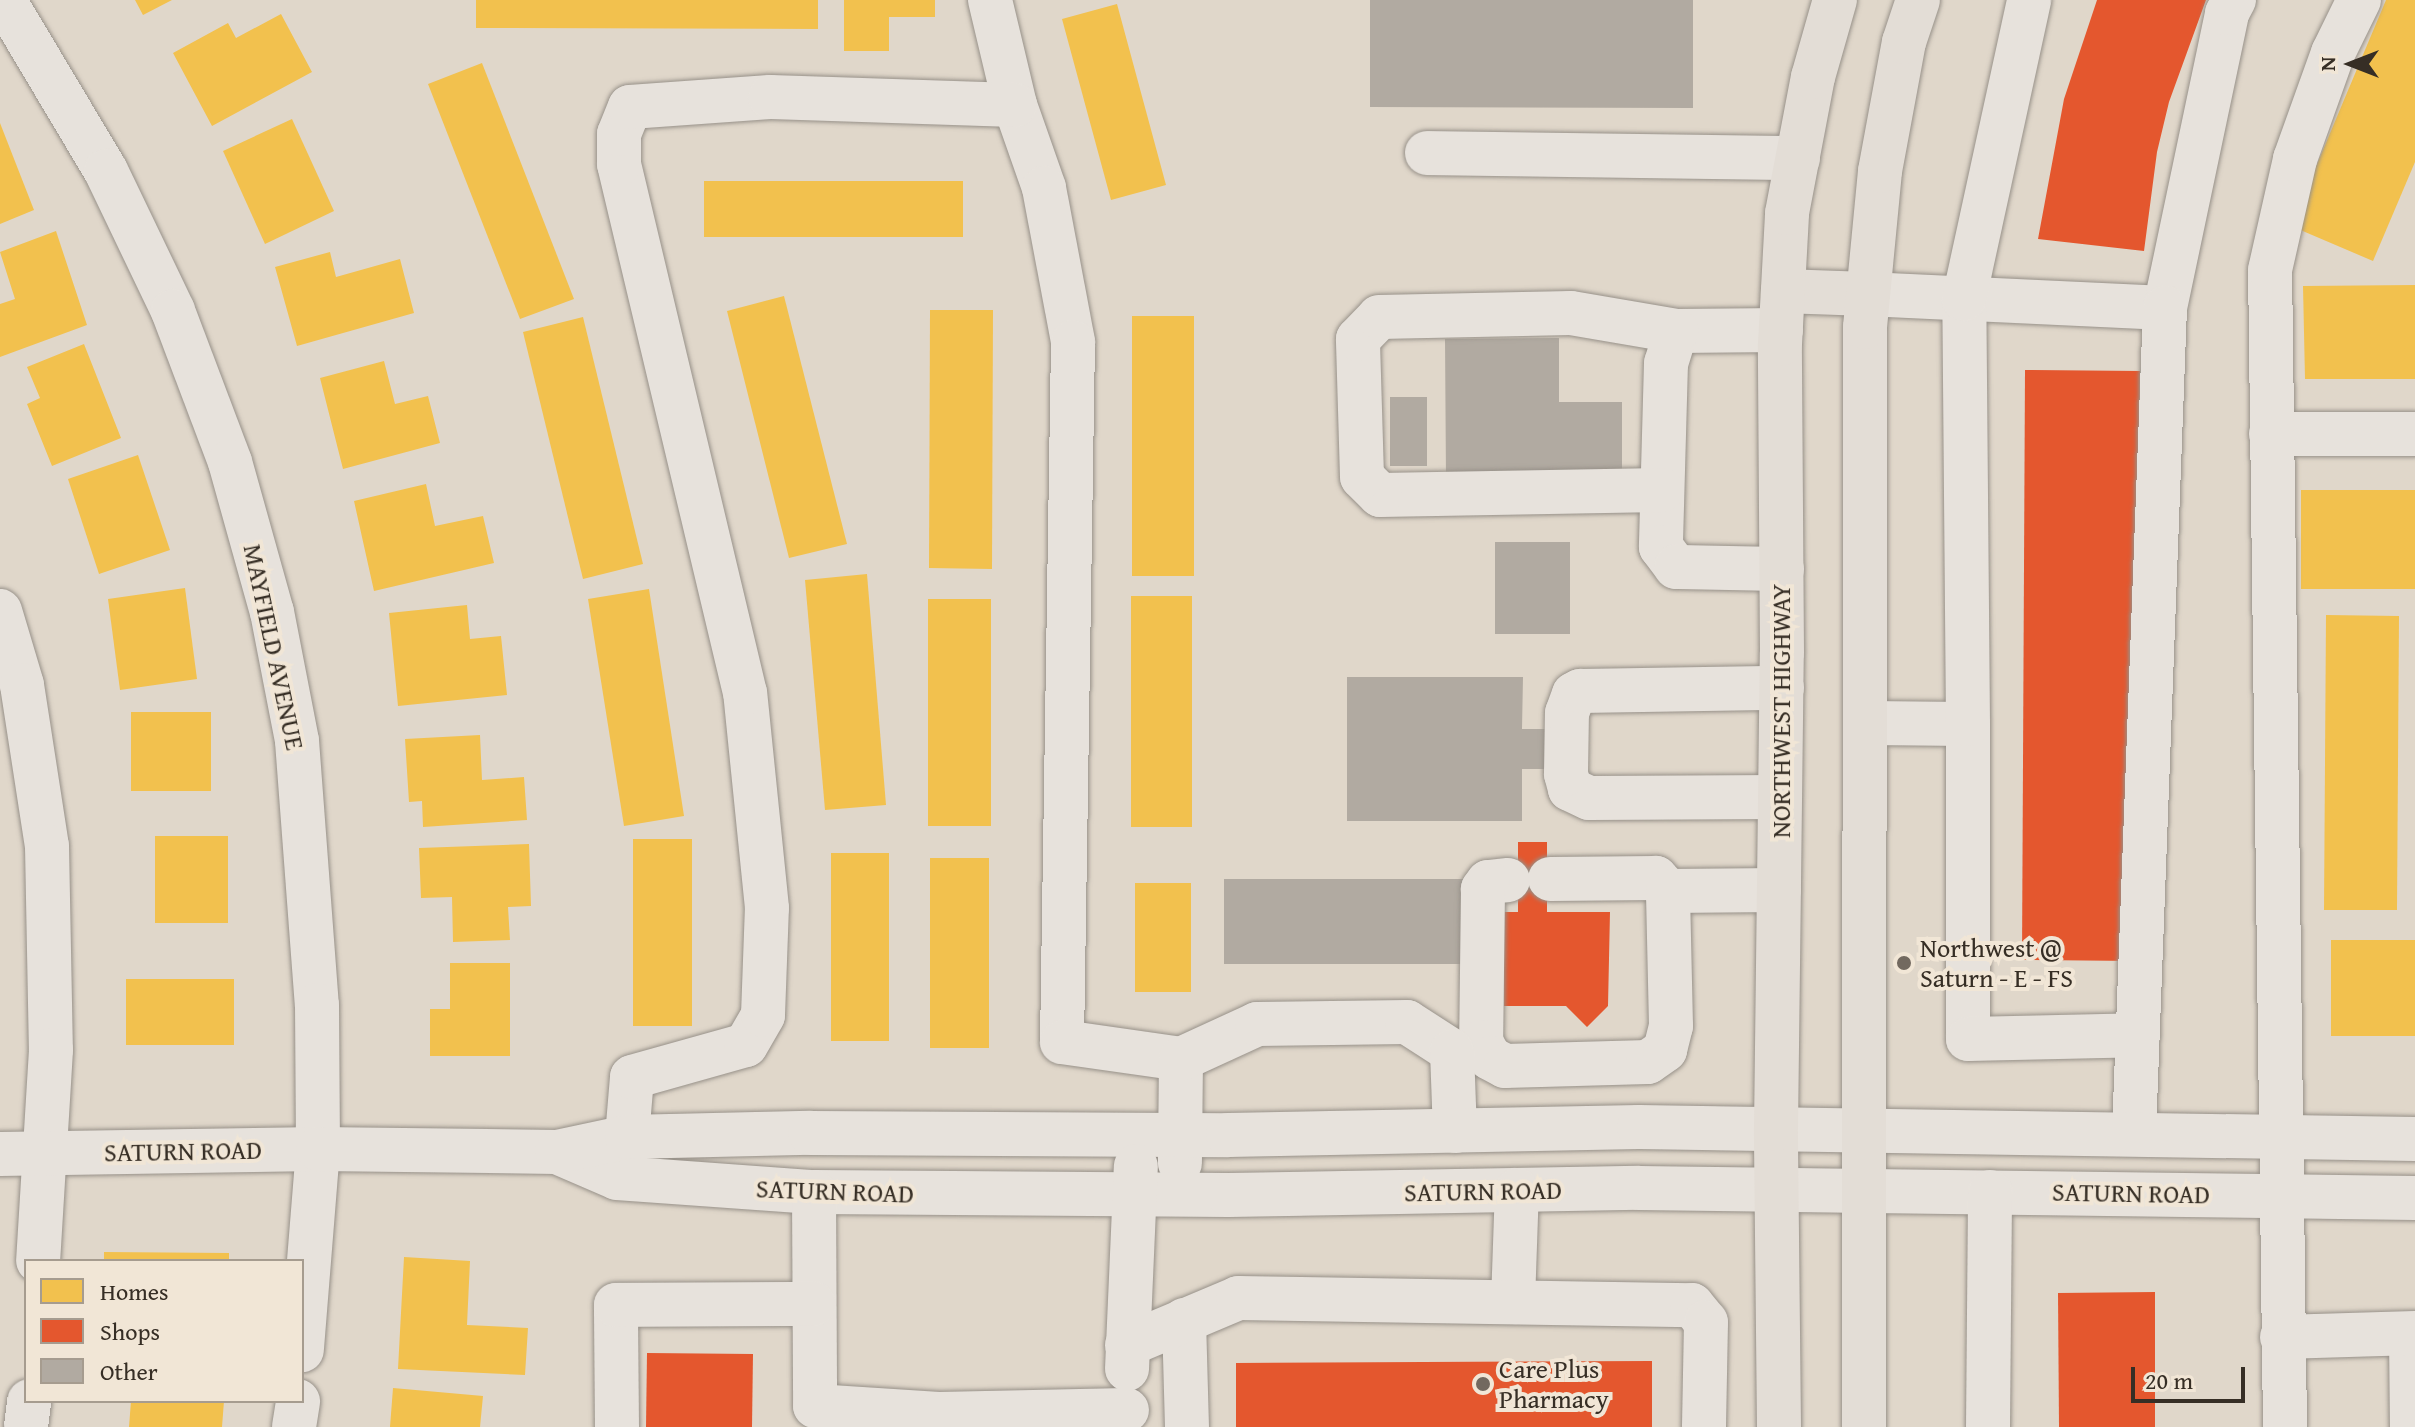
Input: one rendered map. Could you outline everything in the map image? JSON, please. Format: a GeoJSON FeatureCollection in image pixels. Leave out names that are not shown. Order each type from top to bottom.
{"type":"FeatureCollection","features":[{"type":"Feature","properties":{"kind":"main road","name":"NORTHWEST HIGHWAY"},"geometry":{"type":"LineString","coordinates":[[1779,1427],[1776,1129],[1782,688],[1782,310],[1787,213],[1813,77],[1835,0]]}},
{"type":"Feature","properties":{"kind":"main road"},"geometry":{"type":"LineString","coordinates":[[1864,1427],[1862,1130],[1867,294],[1880,171],[1904,42],[1918,0]]}},
{"type":"Feature","properties":{"kind":"main road"},"geometry":{"type":"LineString","coordinates":[[1782,310],[1867,294]]}},
{"type":"Feature","properties":{"kind":"street","name":"MAYFIELD AVENUE"},"geometry":{"type":"LineString","coordinates":[[4,0],[106,171],[173,311],[230,462],[272,612],[297,741],[317,1005],[318,1149],[304,1325]]}},
{"type":"Feature","properties":{"kind":"street"},"geometry":{"type":"LineString","coordinates":[[990,0],[1015,105],[1044,188],[1073,342],[1062,1042],[1181,1059],[1257,1024],[1407,1022],[1452,1051],[1455,1131]]}},
{"type":"Feature","properties":{"kind":"street"},"geometry":{"type":"LineString","coordinates":[[2029,0],[1964,299],[1968,1039],[2138,1035]]}},
{"type":"Feature","properties":{"kind":"street"},"geometry":{"type":"LineString","coordinates":[[2134,1133],[2165,308],[2227,13],[2234,0]]}},
{"type":"Feature","properties":{"kind":"street"},"geometry":{"type":"LineString","coordinates":[[2285,1427],[2270,270],[2295,159],[2333,53],[2359,0]]}},
{"type":"Feature","properties":{"kind":"street"},"geometry":{"type":"LineString","coordinates":[[627,1137],[632,1077],[746,1045],[763,1015],[767,908],[745,693],[619,164],[619,134],[630,107],[770,97],[1015,105]]}},
{"type":"Feature","properties":{"kind":"street"},"geometry":{"type":"LineString","coordinates":[[1427,153],[1798,158]]}},
{"type":"Feature","properties":{"kind":"street"},"geometry":{"type":"LineString","coordinates":[[1867,294],[2165,308]]}},
{"type":"Feature","properties":{"kind":"street"},"geometry":{"type":"LineString","coordinates":[[1662,490],[1380,495],[1362,477],[1358,339],[1379,317],[1571,313],[1676,331],[1782,310]]}},
{"type":"Feature","properties":{"kind":"street"},"geometry":{"type":"LineString","coordinates":[[1676,331],[1666,363],[1661,547],[1676,567],[1782,569]]}},
{"type":"Feature","properties":{"kind":"street"},"geometry":{"type":"LineString","coordinates":[[2271,434],[2415,434]]}},
{"type":"Feature","properties":{"kind":"street"},"geometry":{"type":"LineString","coordinates":[[0,611],[22,685],[47,846],[51,1050],[38,1259]]}},
{"type":"Feature","properties":{"kind":"street"},"geometry":{"type":"LineString","coordinates":[[1780,797],[1589,798],[1570,789],[1566,774],[1567,713],[1574,694],[1580,691],[1782,688]]}},
{"type":"Feature","properties":{"kind":"street"},"geometry":{"type":"LineString","coordinates":[[1866,723],[1968,724]]}},
{"type":"Feature","properties":{"kind":"street"},"geometry":{"type":"LineString","coordinates":[[1656,878],[1668,891],[1671,1026],[1665,1050],[1648,1062],[1505,1066],[1490,1058],[1481,1042],[1483,889],[1488,882],[1656,878]]}},
{"type":"Feature","properties":{"kind":"street"},"geometry":{"type":"LineString","coordinates":[[1668,891],[1779,890]]}},
{"type":"Feature","properties":{"kind":"street"},"geometry":{"type":"LineString","coordinates":[[1179,1194],[1181,1059]]}},
{"type":"Feature","properties":{"kind":"street"},"geometry":{"type":"LineString","coordinates":[[1648,1062],[1648,1128]]}},
{"type":"Feature","properties":{"kind":"street"},"geometry":{"type":"LineString","coordinates":[[1505,1066],[1505,1130]]}},
{"type":"Feature","properties":{"kind":"street","name":"SATURN ROAD"},"geometry":{"type":"LineString","coordinates":[[0,1154],[318,1149],[557,1152],[627,1137],[810,1133],[1180,1135],[1648,1128],[2415,1139]]}},
{"type":"Feature","properties":{"kind":"street"},"geometry":{"type":"LineString","coordinates":[[814,1192],[815,1406],[939,1420],[1127,1418],[1136,1135]]}},
{"type":"Feature","properties":{"kind":"street","name":"SATURN ROAD"},"geometry":{"type":"LineString","coordinates":[[557,1152],[617,1178],[814,1192],[1179,1194],[1776,1189],[2415,1198]]}},
{"type":"Feature","properties":{"kind":"street"},"geometry":{"type":"LineString","coordinates":[[1513,1302],[1517,1190]]}},
{"type":"Feature","properties":{"kind":"street"},"geometry":{"type":"LineString","coordinates":[[1988,1427],[1990,1192]]}},
{"type":"Feature","properties":{"kind":"street"},"geometry":{"type":"LineString","coordinates":[[1127,1345],[1238,1298],[1692,1305],[1706,1322],[1704,1427]]}},
{"type":"Feature","properties":{"kind":"street"},"geometry":{"type":"LineString","coordinates":[[617,1427],[616,1305],[814,1304]]}},
{"type":"Feature","properties":{"kind":"street"},"geometry":{"type":"LineString","coordinates":[[1184,1320],[1187,1427]]}},
{"type":"Feature","properties":{"kind":"street"},"geometry":{"type":"LineString","coordinates":[[2282,1337],[2413,1334],[2412,1427]]}},
{"type":"Feature","properties":{"kind":"street"},"geometry":{"type":"LineString","coordinates":[[26,1427],[29,1403]]}},
{"type":"Feature","properties":{"kind":"street"},"geometry":{"type":"LineString","coordinates":[[294,1427],[298,1403]]}},
{"type":"Feature","properties":{"kind":"building: Homes"},"geometry":{"type":"Polygon","coordinates":[[[135,0],[172,0],[143,15],[135,0]]]}},
{"type":"Feature","properties":{"kind":"building: Homes"},"geometry":{"type":"Polygon","coordinates":[[[476,0],[818,0],[818,29],[476,28],[476,0]]]}},
{"type":"Feature","properties":{"kind":"building: Homes"},"geometry":{"type":"Polygon","coordinates":[[[844,0],[935,0],[935,17],[889,17],[889,51],[844,51],[844,0]]]}},
{"type":"Feature","properties":{"kind":"building: Homes"},"geometry":{"type":"Polygon","coordinates":[[[2386,0],[2415,0],[2415,162],[2373,261],[2291,226],[2386,0]]]}},
{"type":"Feature","properties":{"kind":"building: Homes"},"geometry":{"type":"Polygon","coordinates":[[[1117,4],[1166,185],[1111,200],[1062,19],[1117,4]]]}},
{"type":"Feature","properties":{"kind":"building: Homes"},"geometry":{"type":"Polygon","coordinates":[[[281,14],[312,72],[212,126],[173,53],[228,23],[236,38],[281,14]]]}},
{"type":"Feature","properties":{"kind":"building: Homes"},"geometry":{"type":"Polygon","coordinates":[[[482,63],[574,299],[520,319],[428,84],[482,63]]]}},
{"type":"Feature","properties":{"kind":"building: Homes"},"geometry":{"type":"Polygon","coordinates":[[[292,119],[334,211],[265,244],[223,151],[292,119]]]}},
{"type":"Feature","properties":{"kind":"building: Homes"},"geometry":{"type":"Polygon","coordinates":[[[0,123],[34,210],[0,224],[0,123]]]}},
{"type":"Feature","properties":{"kind":"building: Homes"},"geometry":{"type":"Polygon","coordinates":[[[704,181],[963,181],[963,237],[704,237],[704,181]]]}},
{"type":"Feature","properties":{"kind":"building: Homes"},"geometry":{"type":"Polygon","coordinates":[[[56,231],[87,325],[0,357],[0,304],[15,299],[0,252],[56,231]]]}},
{"type":"Feature","properties":{"kind":"building: Homes"},"geometry":{"type":"Polygon","coordinates":[[[330,252],[336,277],[400,259],[414,313],[297,346],[275,267],[330,252]]]}},
{"type":"Feature","properties":{"kind":"building: Homes"},"geometry":{"type":"Polygon","coordinates":[[[2415,285],[2415,379],[2305,379],[2303,286],[2415,285]]]}},
{"type":"Feature","properties":{"kind":"building: Homes"},"geometry":{"type":"Polygon","coordinates":[[[784,296],[847,544],[789,558],[727,311],[784,296]]]}},
{"type":"Feature","properties":{"kind":"building: Homes"},"geometry":{"type":"Polygon","coordinates":[[[930,310],[993,310],[992,569],[929,568],[930,310]]]}},
{"type":"Feature","properties":{"kind":"building: Homes"},"geometry":{"type":"Polygon","coordinates":[[[1132,316],[1194,316],[1194,576],[1132,576],[1132,316]]]}},
{"type":"Feature","properties":{"kind":"building: Homes"},"geometry":{"type":"Polygon","coordinates":[[[583,317],[643,564],[583,579],[523,332],[583,317]]]}},
{"type":"Feature","properties":{"kind":"building: Homes"},"geometry":{"type":"Polygon","coordinates":[[[84,344],[121,438],[52,466],[27,404],[40,398],[27,367],[84,344]]]}},
{"type":"Feature","properties":{"kind":"building: Homes"},"geometry":{"type":"Polygon","coordinates":[[[384,361],[395,404],[428,396],[440,443],[343,469],[320,378],[384,361]]]}},
{"type":"Feature","properties":{"kind":"building: Homes"},"geometry":{"type":"Polygon","coordinates":[[[138,455],[170,550],[99,574],[68,479],[138,455]]]}},
{"type":"Feature","properties":{"kind":"building: Homes"},"geometry":{"type":"Polygon","coordinates":[[[426,484],[435,526],[483,516],[494,563],[374,591],[354,501],[426,484]]]}},
{"type":"Feature","properties":{"kind":"building: Homes"},"geometry":{"type":"Polygon","coordinates":[[[2301,490],[2415,490],[2415,589],[2301,589],[2301,490]]]}},
{"type":"Feature","properties":{"kind":"building: Homes"},"geometry":{"type":"Polygon","coordinates":[[[867,574],[886,805],[825,810],[805,580],[867,574]]]}},
{"type":"Feature","properties":{"kind":"building: Homes"},"geometry":{"type":"Polygon","coordinates":[[[185,588],[197,679],[120,690],[108,599],[185,588]]]}},
{"type":"Feature","properties":{"kind":"building: Homes"},"geometry":{"type":"Polygon","coordinates":[[[649,589],[684,816],[624,826],[588,599],[649,589]]]}},
{"type":"Feature","properties":{"kind":"building: Homes"},"geometry":{"type":"Polygon","coordinates":[[[1131,596],[1192,596],[1192,827],[1131,827],[1131,596]]]}},
{"type":"Feature","properties":{"kind":"building: Homes"},"geometry":{"type":"Polygon","coordinates":[[[928,599],[991,599],[991,826],[928,826],[928,599]]]}},
{"type":"Feature","properties":{"kind":"building: Homes"},"geometry":{"type":"Polygon","coordinates":[[[467,605],[470,639],[501,636],[507,695],[398,706],[389,613],[467,605]]]}},
{"type":"Feature","properties":{"kind":"building: Homes"},"geometry":{"type":"Polygon","coordinates":[[[2326,615],[2399,616],[2397,910],[2324,910],[2326,615]]]}},
{"type":"Feature","properties":{"kind":"building: Homes"},"geometry":{"type":"Polygon","coordinates":[[[131,712],[211,712],[211,791],[131,791],[131,712]]]}},
{"type":"Feature","properties":{"kind":"building: Homes"},"geometry":{"type":"Polygon","coordinates":[[[480,735],[482,780],[524,777],[527,820],[423,827],[422,801],[409,802],[405,739],[480,735]]]}},
{"type":"Feature","properties":{"kind":"building: Homes"},"geometry":{"type":"Polygon","coordinates":[[[155,836],[228,836],[228,923],[155,923],[155,836]]]}},
{"type":"Feature","properties":{"kind":"building: Homes"},"geometry":{"type":"Polygon","coordinates":[[[633,839],[692,839],[692,1026],[633,1026],[633,839]]]}},
{"type":"Feature","properties":{"kind":"building: Homes"},"geometry":{"type":"Polygon","coordinates":[[[529,844],[531,906],[508,907],[510,940],[453,942],[452,897],[421,898],[419,848],[529,844]]]}},
{"type":"Feature","properties":{"kind":"building: Homes"},"geometry":{"type":"Polygon","coordinates":[[[831,853],[889,853],[889,1041],[831,1041],[831,853]]]}},
{"type":"Feature","properties":{"kind":"building: Homes"},"geometry":{"type":"Polygon","coordinates":[[[930,858],[989,858],[989,1048],[930,1048],[930,858]]]}},
{"type":"Feature","properties":{"kind":"building: Homes"},"geometry":{"type":"Polygon","coordinates":[[[1135,883],[1191,883],[1191,992],[1135,992],[1135,883]]]}},
{"type":"Feature","properties":{"kind":"building: Homes"},"geometry":{"type":"Polygon","coordinates":[[[2331,940],[2415,940],[2415,1036],[2331,1036],[2331,940]]]}},
{"type":"Feature","properties":{"kind":"building: Homes"},"geometry":{"type":"Polygon","coordinates":[[[450,963],[510,963],[510,1056],[430,1056],[430,1009],[450,1009],[450,963]]]}},
{"type":"Feature","properties":{"kind":"building: Homes"},"geometry":{"type":"Polygon","coordinates":[[[126,979],[234,979],[234,1045],[126,1045],[126,979]]]}},
{"type":"Feature","properties":{"kind":"building: Homes"},"geometry":{"type":"Polygon","coordinates":[[[104,1252],[229,1253],[229,1259],[104,1259],[104,1252]]]}},
{"type":"Feature","properties":{"kind":"building: Homes"},"geometry":{"type":"Polygon","coordinates":[[[404,1257],[470,1261],[467,1325],[528,1328],[525,1375],[398,1369],[404,1257]]]}},
{"type":"Feature","properties":{"kind":"building: Homes"},"geometry":{"type":"Polygon","coordinates":[[[393,1388],[483,1396],[480,1427],[390,1427],[393,1388]]]}},
{"type":"Feature","properties":{"kind":"building: Homes"},"geometry":{"type":"Polygon","coordinates":[[[131,1403],[224,1403],[222,1427],[129,1427],[131,1403]]]}},
{"type":"Feature","properties":{"kind":"building: Shops"},"geometry":{"type":"Polygon","coordinates":[[[2097,0],[2206,0],[2169,102],[2157,152],[2144,251],[2038,239],[2064,99],[2097,0]]]}},
{"type":"Feature","properties":{"kind":"building: Shops"},"geometry":{"type":"Polygon","coordinates":[[[2025,370],[2140,371],[2136,961],[2022,960],[2025,370]]]}},
{"type":"Feature","properties":{"kind":"building: Shops"},"geometry":{"type":"Polygon","coordinates":[[[1518,842],[1547,842],[1547,912],[1610,912],[1608,1006],[1587,1027],[1566,1006],[1504,1006],[1504,912],[1518,912],[1518,842]]]}},
{"type":"Feature","properties":{"kind":"building: Shops"},"geometry":{"type":"Polygon","coordinates":[[[2155,1292],[2155,1427],[2059,1427],[2058,1293],[2155,1292]]]}},
{"type":"Feature","properties":{"kind":"building: Shops"},"geometry":{"type":"Polygon","coordinates":[[[647,1353],[753,1354],[752,1427],[646,1427],[647,1353]]]}},
{"type":"Feature","properties":{"kind":"building: Shops"},"geometry":{"type":"Polygon","coordinates":[[[1652,1361],[1652,1427],[1236,1427],[1236,1363],[1652,1361]]]}},
{"type":"Feature","properties":{"kind":"building: Other"},"geometry":{"type":"Polygon","coordinates":[[[1370,0],[1693,0],[1693,108],[1370,107],[1370,0]]]}},
{"type":"Feature","properties":{"kind":"building: Other"},"geometry":{"type":"Polygon","coordinates":[[[1559,338],[1559,402],[1622,402],[1622,479],[1446,480],[1445,339],[1559,338]]]}},
{"type":"Feature","properties":{"kind":"building: Other"},"geometry":{"type":"Polygon","coordinates":[[[1390,397],[1427,397],[1427,466],[1390,466],[1390,397]]]}},
{"type":"Feature","properties":{"kind":"building: Other"},"geometry":{"type":"Polygon","coordinates":[[[1495,542],[1570,542],[1570,634],[1495,634],[1495,542]]]}},
{"type":"Feature","properties":{"kind":"building: Other"},"geometry":{"type":"Polygon","coordinates":[[[1347,677],[1523,677],[1522,729],[1548,729],[1548,769],[1522,769],[1522,821],[1347,821],[1347,677]]]}},
{"type":"Feature","properties":{"kind":"building: Other"},"geometry":{"type":"Polygon","coordinates":[[[1224,879],[1469,879],[1469,964],[1224,964],[1224,879]]]}},
{"type":"Feature","properties":{"kind":"place","name":"Northwest @ Saturn - E - FS"},"geometry":{"type":"Point","coordinates":[1904,963]}},
{"type":"Feature","properties":{"kind":"place","name":"Care Plus Pharmacy"},"geometry":{"type":"Point","coordinates":[1483,1384]}}]}
